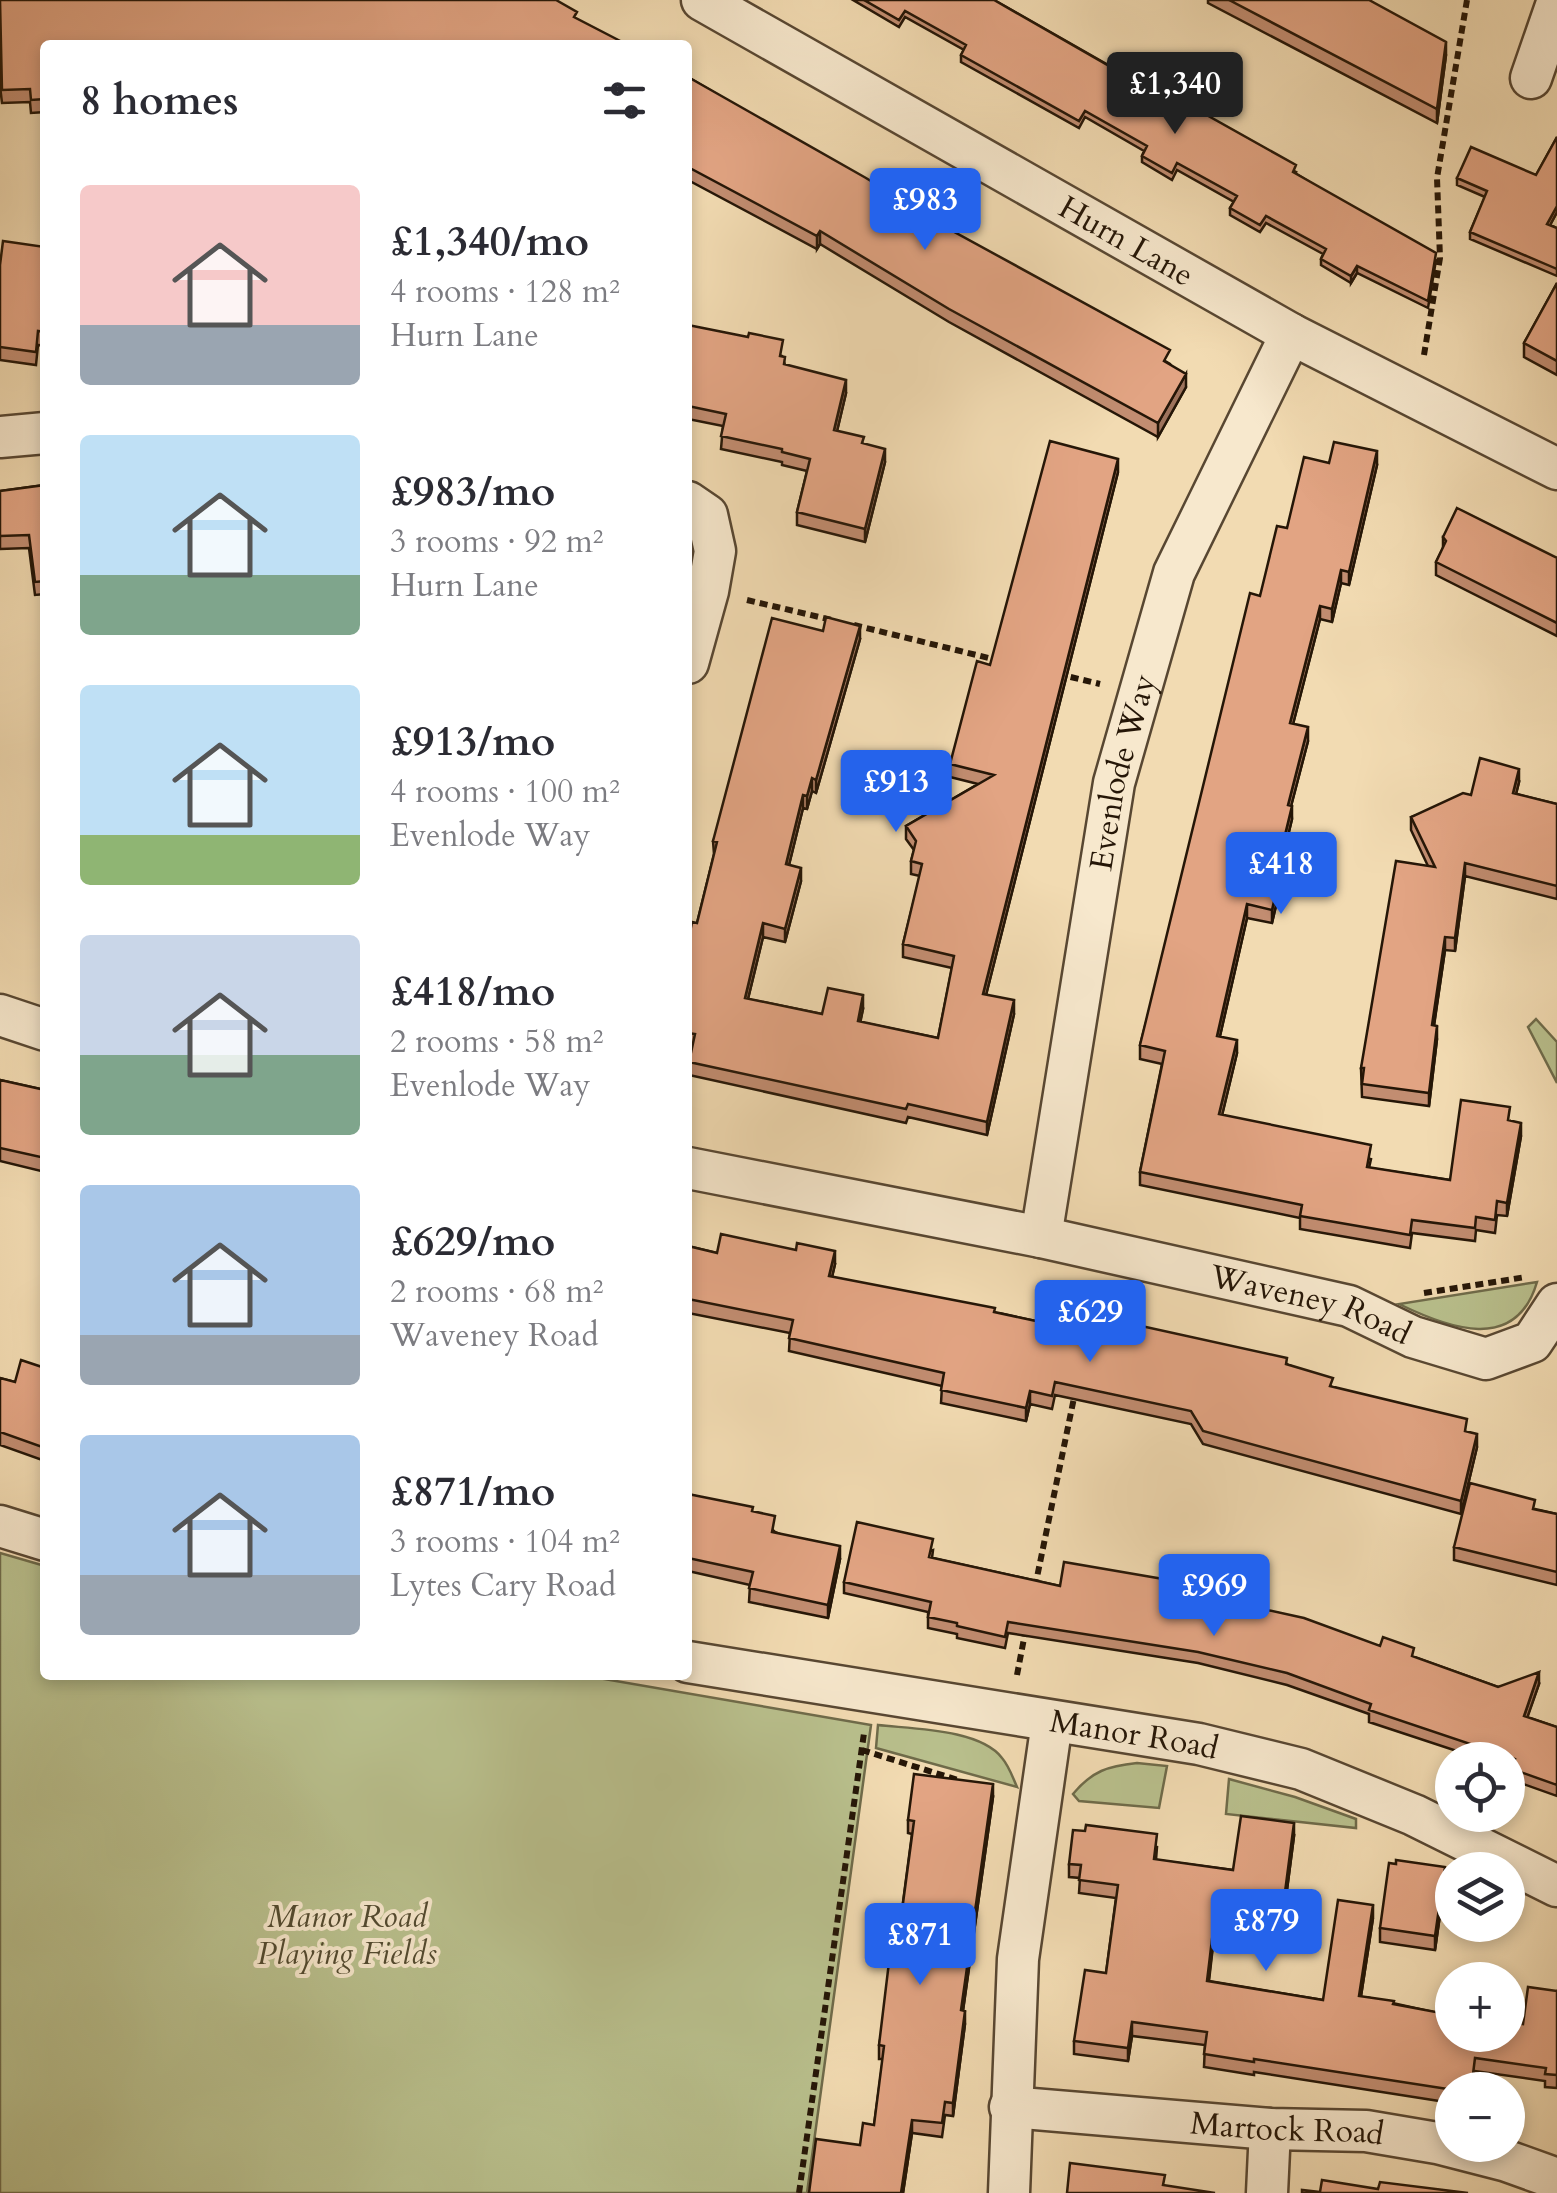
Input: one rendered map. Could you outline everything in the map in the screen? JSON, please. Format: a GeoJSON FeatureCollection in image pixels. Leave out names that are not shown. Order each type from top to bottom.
{"type":"FeatureCollection","features":[{"type":"Feature","properties":{"kind":"street","name":"Hurn Lane"},"geometry":{"type":"LineString","coordinates":[[702,0],[1291,334],[1557,469]]}},
{"type":"Feature","properties":{"kind":"street"},"geometry":{"type":"LineString","coordinates":[[1532,78],[1551,4]]}},
{"type":"Feature","properties":{"kind":"street","name":"Evenlode Way"},"geometry":{"type":"LineString","coordinates":[[1041,1237],[1114,783],[1174,573],[1291,334]]}},
{"type":"Feature","properties":{"kind":"street"},"geometry":{"type":"LineString","coordinates":[[0,437],[40,433]]}},
{"type":"Feature","properties":{"kind":"street"},"geometry":{"type":"LineString","coordinates":[[692,505],[706,516],[715,551],[692,648]]}},
{"type":"Feature","properties":{"kind":"street"},"geometry":{"type":"LineString","coordinates":[[0,1015],[40,1028]]}},
{"type":"Feature","properties":{"kind":"street","name":"Waveney Road"},"geometry":{"type":"LineString","coordinates":[[692,1169],[1041,1237],[1349,1306],[1413,1337],[1486,1359],[1532,1342],[1548,1290]]}},
{"type":"Feature","properties":{"kind":"street"},"geometry":{"type":"LineString","coordinates":[[0,1526],[40,1538]]}},
{"type":"Feature","properties":{"kind":"street","name":"Manor Road"},"geometry":{"type":"LineString","coordinates":[[692,1663],[1199,1744],[1301,1769],[1414,1815],[1557,1886]]}},
{"type":"Feature","properties":{"kind":"street"},"geometry":{"type":"LineString","coordinates":[[1009,2193],[1018,1959],[1052,1722]]}},
{"type":"Feature","properties":{"kind":"street","name":"Martock Road"},"geometry":{"type":"LineString","coordinates":[[1010,2107],[1366,2132],[1437,2143],[1557,2178]]}},
{"type":"Feature","properties":{"kind":"street"},"geometry":{"type":"LineString","coordinates":[[1268,2193],[1270,2128]]}},
{"type":"Feature","properties":{"kind":"path"},"geometry":{"type":"LineString","coordinates":[[1410,395],[1424,356],[1440,258],[1437,178],[1467,0]]}},
{"type":"Feature","properties":{"kind":"path"},"geometry":{"type":"LineString","coordinates":[[708,590],[1008,662]]}},
{"type":"Feature","properties":{"kind":"path"},"geometry":{"type":"LineString","coordinates":[[1046,671],[1140,694]]}},
{"type":"Feature","properties":{"kind":"path"},"geometry":{"type":"LineString","coordinates":[[1085,1348],[1105,1251]]}},
{"type":"Feature","properties":{"kind":"path"},"geometry":{"type":"LineString","coordinates":[[1349,1306],[1548,1290]]}},
{"type":"Feature","properties":{"kind":"path"},"geometry":{"type":"LineString","coordinates":[[1032,1599],[1077,1386]]}},
{"type":"Feature","properties":{"kind":"path"},"geometry":{"type":"LineString","coordinates":[[1008,1715],[1028,1618]]}},
{"type":"Feature","properties":{"kind":"path"},"geometry":{"type":"LineString","coordinates":[[800,2193],[870,1692]]}},
{"type":"Feature","properties":{"kind":"path"},"geometry":{"type":"LineString","coordinates":[[862,1750],[965,1782]]}},
{"type":"Feature","properties":{"kind":"green space"},"geometry":{"type":"Polygon","coordinates":[[[1536,1019],[1557,1042],[1557,1083],[1528,1027],[1536,1019]]]}},
{"type":"Feature","properties":{"kind":"green space"},"geometry":{"type":"Polygon","coordinates":[[[1537,1282],[1527,1305],[1513,1319],[1497,1327],[1459,1327],[1399,1304],[1537,1282]]]}},
{"type":"Feature","properties":{"kind":"green space","name":"Manor Road Playing Fields"},"geometry":{"type":"Polygon","coordinates":[[[0,1553],[40,1565],[40,1680],[610,1680],[871,1725],[807,2193],[0,2193],[0,1553]]]}},
{"type":"Feature","properties":{"kind":"green space"},"geometry":{"type":"Polygon","coordinates":[[[878,1725],[945,1732],[978,1741],[1002,1758],[1017,1787],[876,1748],[878,1725]]]}},
{"type":"Feature","properties":{"kind":"green space"},"geometry":{"type":"Polygon","coordinates":[[[1137,1763],[1167,1766],[1159,1808],[1079,1801],[1073,1794],[1101,1771],[1137,1763]]]}},
{"type":"Feature","properties":{"kind":"green space"},"geometry":{"type":"Polygon","coordinates":[[[1229,1779],[1356,1819],[1356,1828],[1226,1814],[1229,1779]]]}},
{"type":"Feature","properties":{"kind":"building"},"geometry":{"type":"Polygon","coordinates":[[[0,0],[556,0],[577,12],[574,17],[618,40],[40,40],[40,99],[31,100],[30,89],[2,90],[0,0]]]}},
{"type":"Feature","properties":{"kind":"building"},"geometry":{"type":"Polygon","coordinates":[[[864,0],[994,0],[1172,102],[1178,99],[1296,165],[1293,172],[1436,253],[1428,301],[1357,266],[1351,276],[1321,259],[1326,249],[1266,216],[1260,225],[1230,208],[1237,196],[1177,163],[1172,173],[1142,156],[1147,146],[1085,111],[1079,121],[961,55],[966,45],[905,11],[899,20],[864,0]]]}},
{"type":"Feature","properties":{"kind":"building"},"geometry":{"type":"Polygon","coordinates":[[[1229,0],[1369,0],[1446,42],[1437,109],[1229,0]]]}},
{"type":"Feature","properties":{"kind":"building"},"geometry":{"type":"Polygon","coordinates":[[[692,79],[866,178],[887,191],[885,194],[1170,350],[1164,361],[1186,374],[1158,423],[949,309],[820,231],[817,236],[692,169],[692,79]]]}},
{"type":"Feature","properties":{"kind":"building"},"geometry":{"type":"Polygon","coordinates":[[[1557,137],[1557,206],[1547,224],[1557,228],[1557,269],[1470,232],[1487,191],[1457,178],[1471,147],[1536,175],[1557,137]]]}},
{"type":"Feature","properties":{"kind":"building"},"geometry":{"type":"Polygon","coordinates":[[[3,241],[40,246],[40,331],[36,352],[0,347],[3,241]]]}},
{"type":"Feature","properties":{"kind":"building"},"geometry":{"type":"Polygon","coordinates":[[[1557,283],[1557,361],[1524,343],[1557,283]]]}},
{"type":"Feature","properties":{"kind":"building"},"geometry":{"type":"Polygon","coordinates":[[[692,326],[783,340],[780,356],[785,357],[784,364],[846,380],[834,430],[864,437],[862,443],[885,449],[865,529],[797,512],[810,459],[721,436],[726,414],[692,407],[692,326]]]}},
{"type":"Feature","properties":{"kind":"building"},"geometry":{"type":"Polygon","coordinates":[[[1050,441],[1118,459],[983,994],[1014,1000],[987,1122],[908,1104],[906,1109],[692,1063],[692,922],[697,923],[717,842],[713,841],[772,618],[823,631],[826,617],[860,626],[816,780],[812,778],[807,796],[803,795],[786,864],[801,868],[785,929],[763,923],[745,998],[822,1014],[828,988],[863,995],[858,1021],[938,1038],[954,956],[903,944],[922,864],[911,861],[916,841],[906,826],[994,775],[950,764],[977,661],[990,665],[1050,441]]]}},
{"type":"Feature","properties":{"kind":"building"},"geometry":{"type":"Polygon","coordinates":[[[1334,442],[1377,451],[1349,572],[1341,570],[1332,609],[1320,606],[1290,723],[1308,727],[1288,805],[1292,806],[1284,839],[1288,840],[1272,910],[1247,904],[1217,1036],[1237,1040],[1219,1114],[1371,1145],[1367,1167],[1450,1180],[1461,1100],[1510,1107],[1508,1120],[1521,1123],[1507,1203],[1497,1201],[1495,1220],[1476,1217],[1475,1228],[1412,1220],[1410,1235],[1300,1216],[1302,1205],[1140,1172],[1165,1051],[1140,1045],[1250,593],[1260,596],[1277,526],[1287,528],[1304,457],[1329,463],[1334,442]]]}},
{"type":"Feature","properties":{"kind":"building"},"geometry":{"type":"Polygon","coordinates":[[[40,486],[40,582],[35,582],[29,535],[0,536],[0,491],[40,486]]]}},
{"type":"Feature","properties":{"kind":"building"},"geometry":{"type":"Polygon","coordinates":[[[1457,508],[1557,558],[1557,623],[1436,562],[1457,508]]]}},
{"type":"Feature","properties":{"kind":"building"},"geometry":{"type":"Polygon","coordinates":[[[1480,758],[1519,769],[1513,793],[1557,804],[1557,886],[1465,863],[1455,938],[1445,937],[1432,1025],[1437,1026],[1429,1093],[1362,1084],[1361,1068],[1396,861],[1435,867],[1411,817],[1463,793],[1471,795],[1480,758]]]}},
{"type":"Feature","properties":{"kind":"building"},"geometry":{"type":"Polygon","coordinates":[[[0,1080],[40,1089],[40,1157],[0,1148],[0,1080]]]}},
{"type":"Feature","properties":{"kind":"building"},"geometry":{"type":"Polygon","coordinates":[[[721,1234],[796,1250],[797,1243],[835,1251],[829,1276],[995,1308],[994,1312],[1101,1335],[1105,1318],[1287,1358],[1286,1364],[1333,1378],[1330,1386],[1467,1419],[1465,1431],[1477,1434],[1461,1501],[1203,1431],[1191,1411],[1055,1382],[1052,1396],[1030,1391],[1026,1408],[941,1390],[944,1373],[789,1338],[793,1320],[692,1300],[692,1247],[717,1253],[721,1234]]]}},
{"type":"Feature","properties":{"kind":"building"},"geometry":{"type":"Polygon","coordinates":[[[21,1360],[40,1366],[40,1446],[0,1432],[0,1378],[15,1382],[21,1360]]]}},
{"type":"Feature","properties":{"kind":"building"},"geometry":{"type":"Polygon","coordinates":[[[1470,1483],[1535,1500],[1533,1509],[1557,1514],[1557,1572],[1454,1547],[1470,1483]]]}},
{"type":"Feature","properties":{"kind":"building"},"geometry":{"type":"Polygon","coordinates":[[[692,1495],[753,1507],[752,1511],[775,1516],[772,1532],[840,1546],[828,1605],[749,1588],[753,1572],[692,1559],[692,1495]]]}},
{"type":"Feature","properties":{"kind":"building"},"geometry":{"type":"Polygon","coordinates":[[[857,1522],[933,1539],[929,1557],[1060,1586],[1064,1562],[1239,1592],[1236,1603],[1304,1618],[1380,1646],[1383,1637],[1414,1648],[1412,1656],[1498,1687],[1539,1672],[1524,1716],[1557,1727],[1557,1785],[1525,1774],[1525,1742],[1464,1742],[1369,1710],[1371,1704],[1287,1673],[1198,1652],[1008,1622],[1005,1637],[928,1617],[931,1602],[844,1582],[857,1522]]]}},
{"type":"Feature","properties":{"kind":"building"},"geometry":{"type":"Polygon","coordinates":[[[914,1774],[993,1784],[961,2010],[965,2011],[953,2103],[945,2102],[942,2123],[912,2120],[901,2193],[809,2193],[816,2139],[860,2145],[863,2123],[874,2125],[889,1962],[895,1963],[914,1821],[908,1820],[914,1774]]]}},
{"type":"Feature","properties":{"kind":"building"},"geometry":{"type":"Polygon","coordinates":[[[1241,1816],[1294,1823],[1282,1915],[1216,1906],[1207,1981],[1323,2000],[1338,1900],[1373,1905],[1359,1996],[1435,2012],[1435,2052],[1525,2052],[1528,1987],[1557,1991],[1557,2075],[1545,2074],[1546,2068],[1475,2058],[1473,2072],[1435,2072],[1435,2087],[1204,2054],[1207,2032],[1132,2022],[1128,2048],[1074,2041],[1085,1970],[1106,1973],[1118,1885],[1079,1880],[1081,1865],[1069,1864],[1073,1830],[1085,1831],[1086,1825],[1157,1834],[1154,1859],[1233,1870],[1241,1816]]]}},
{"type":"Feature","properties":{"kind":"building"},"geometry":{"type":"Polygon","coordinates":[[[1396,1860],[1435,1866],[1435,1936],[1380,1928],[1389,1863],[1396,1864],[1396,1860]]]}},
{"type":"Feature","properties":{"kind":"building"},"geometry":{"type":"Polygon","coordinates":[[[1070,2163],[1165,2175],[1163,2185],[1215,2193],[1067,2193],[1070,2163]]]}},
{"type":"Feature","properties":{"kind":"building"},"geometry":{"type":"Polygon","coordinates":[[[1322,2180],[1378,2189],[1380,2182],[1468,2193],[1302,2193],[1320,2192],[1322,2180]]]}}]}
